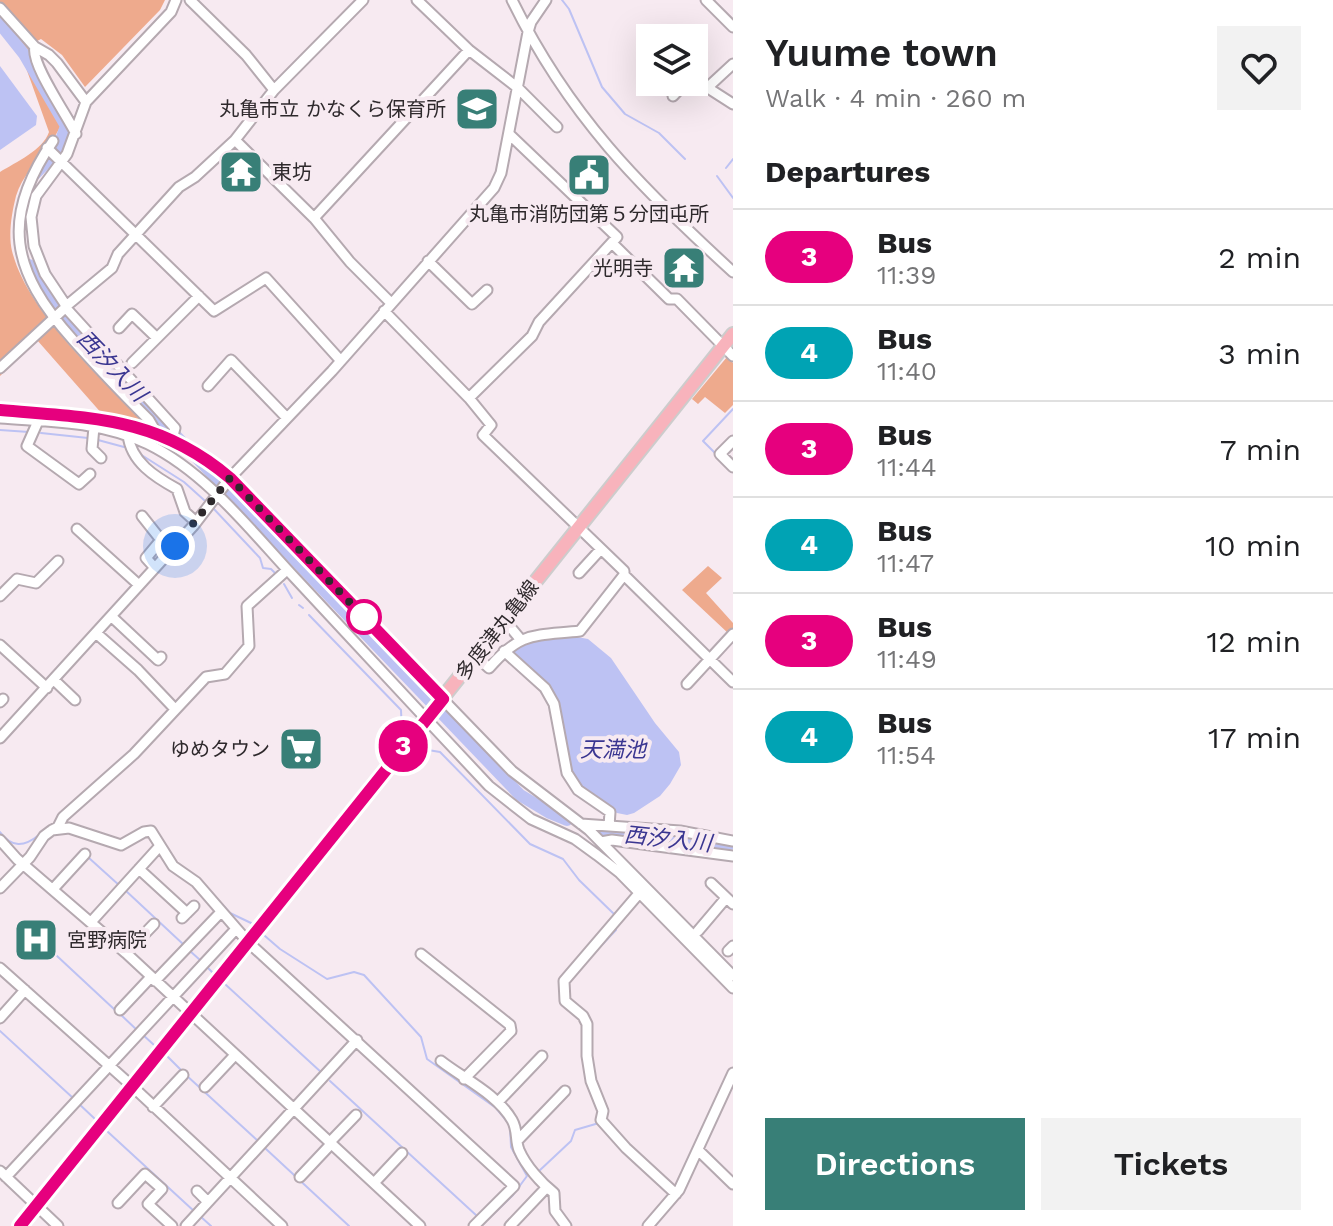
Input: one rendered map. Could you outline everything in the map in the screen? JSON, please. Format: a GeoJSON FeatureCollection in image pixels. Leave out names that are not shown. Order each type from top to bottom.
{"type":"FeatureCollection","features":[{"type":"Feature","properties":{"kind":"main road","name":"多度津丸亀線"},"geometry":{"type":"LineString","coordinates":[[21,1226],[733,334]]}},
{"type":"Feature","properties":{"kind":"street"},"geometry":{"type":"LineString","coordinates":[[172,440],[175,428],[65,308],[37,256],[31,227],[36,196],[76,134],[86,102],[171,12],[176,0]]}},
{"type":"Feature","properties":{"kind":"street"},"geometry":{"type":"LineString","coordinates":[[190,0],[246,55],[274,90]]}},
{"type":"Feature","properties":{"kind":"street"},"geometry":{"type":"LineString","coordinates":[[0,368],[112,268],[118,254],[179,187],[195,177],[235,140],[274,90],[363,0]]}},
{"type":"Feature","properties":{"kind":"street"},"geometry":{"type":"LineString","coordinates":[[417,0],[469,50],[518,88],[557,127]]}},
{"type":"Feature","properties":{"kind":"street"},"geometry":{"type":"LineString","coordinates":[[512,0],[528,32],[572,101],[610,151],[647,192],[733,272]]}},
{"type":"Feature","properties":{"kind":"street"},"geometry":{"type":"LineString","coordinates":[[0,738],[494,188],[501,173],[528,32],[546,0]]}},
{"type":"Feature","properties":{"kind":"street"},"geometry":{"type":"LineString","coordinates":[[706,0],[733,27]]}},
{"type":"Feature","properties":{"kind":"street"},"geometry":{"type":"LineString","coordinates":[[0,8],[35,47],[57,63],[86,102]]}},
{"type":"Feature","properties":{"kind":"street"},"geometry":{"type":"LineString","coordinates":[[35,47],[33,54],[38,69],[76,134]]}},
{"type":"Feature","properties":{"kind":"street"},"geometry":{"type":"LineString","coordinates":[[314,218],[469,50]]}},
{"type":"Feature","properties":{"kind":"street"},"geometry":{"type":"LineString","coordinates":[[708,87],[733,64]]}},
{"type":"Feature","properties":{"kind":"street"},"geometry":{"type":"LineString","coordinates":[[708,89],[733,104]]}},
{"type":"Feature","properties":{"kind":"street"},"geometry":{"type":"LineString","coordinates":[[469,398],[532,336],[539,322],[617,237],[509,134]]}},
{"type":"Feature","properties":{"kind":"street"},"geometry":{"type":"LineString","coordinates":[[235,140],[314,218],[387,307],[469,398],[491,425],[483,435],[733,682]]}},
{"type":"Feature","properties":{"kind":"street"},"geometry":{"type":"LineString","coordinates":[[158,433],[53,320],[31,287],[19,261],[13,228],[16,206],[25,178],[50,145],[60,161],[214,311],[266,278],[341,361]]}},
{"type":"Feature","properties":{"kind":"street"},"geometry":{"type":"LineString","coordinates":[[613,244],[669,299],[677,299],[733,356]]}},
{"type":"Feature","properties":{"kind":"street"},"geometry":{"type":"LineString","coordinates":[[428,261],[472,304],[487,290]]}},
{"type":"Feature","properties":{"kind":"street"},"geometry":{"type":"LineString","coordinates":[[132,363],[199,296]]}},
{"type":"Feature","properties":{"kind":"street"},"geometry":{"type":"LineString","coordinates":[[119,328],[132,314],[157,338]]}},
{"type":"Feature","properties":{"kind":"street"},"geometry":{"type":"LineString","coordinates":[[208,386],[231,360],[287,418]]}},
{"type":"Feature","properties":{"kind":"street"},"geometry":{"type":"LineString","coordinates":[[0,410],[128,435],[170,457],[199,478],[223,487],[434,709],[505,800],[531,819],[575,839],[597,855],[642,890],[733,976]]}},
{"type":"Feature","properties":{"kind":"street"},"geometry":{"type":"LineString","coordinates":[[0,418],[104,420],[158,433],[194,451],[287,570],[434,709],[601,842],[733,988]]}},
{"type":"Feature","properties":{"kind":"street"},"geometry":{"type":"LineString","coordinates":[[39,418],[27,446],[79,484],[90,474]]}},
{"type":"Feature","properties":{"kind":"street"},"geometry":{"type":"LineString","coordinates":[[94,427],[92,449],[101,458]]}},
{"type":"Feature","properties":{"kind":"street"},"geometry":{"type":"LineString","coordinates":[[128,435],[129,446],[140,462],[158,479],[177,489],[185,512],[196,522]]}},
{"type":"Feature","properties":{"kind":"street"},"geometry":{"type":"LineString","coordinates":[[733,441],[720,454],[733,467]]}},
{"type":"Feature","properties":{"kind":"street"},"geometry":{"type":"LineString","coordinates":[[142,516],[161,540],[146,558],[155,568]]}},
{"type":"Feature","properties":{"kind":"street"},"geometry":{"type":"LineString","coordinates":[[77,529],[139,585]]}},
{"type":"Feature","properties":{"kind":"street"},"geometry":{"type":"LineString","coordinates":[[579,573],[601,549]]}},
{"type":"Feature","properties":{"kind":"street"},"geometry":{"type":"LineString","coordinates":[[0,596],[17,579],[36,583],[58,561]]}},
{"type":"Feature","properties":{"kind":"street"},"geometry":{"type":"LineString","coordinates":[[0,888],[30,857],[44,836],[134,754],[206,677],[225,674],[249,646],[247,606],[287,570]]}},
{"type":"Feature","properties":{"kind":"street"},"geometry":{"type":"LineString","coordinates":[[477,657],[489,668],[504,651],[521,640],[580,631],[624,575]]}},
{"type":"Feature","properties":{"kind":"street"},"geometry":{"type":"LineString","coordinates":[[111,616],[158,660],[161,657]]}},
{"type":"Feature","properties":{"kind":"street"},"geometry":{"type":"LineString","coordinates":[[505,621],[521,640]]}},
{"type":"Feature","properties":{"kind":"street"},"geometry":{"type":"LineString","coordinates":[[96,633],[138,670],[175,709]]}},
{"type":"Feature","properties":{"kind":"street"},"geometry":{"type":"LineString","coordinates":[[687,684],[733,634]]}},
{"type":"Feature","properties":{"kind":"street"},"geometry":{"type":"LineString","coordinates":[[0,645],[75,700]]}},
{"type":"Feature","properties":{"kind":"street"},"geometry":{"type":"LineString","coordinates":[[504,651],[545,688],[554,704],[567,773],[578,790],[610,812],[609,826]]}},
{"type":"Feature","properties":{"kind":"street"},"geometry":{"type":"LineString","coordinates":[[581,824],[680,831],[733,841]]}},
{"type":"Feature","properties":{"kind":"street"},"geometry":{"type":"LineString","coordinates":[[58,825],[121,845],[151,831],[173,866],[196,882],[248,942],[514,1186],[474,1226]]}},
{"type":"Feature","properties":{"kind":"street"},"geometry":{"type":"LineString","coordinates":[[0,840],[7,850],[126,953],[420,1226]]}},
{"type":"Feature","properties":{"kind":"street"},"geometry":{"type":"LineString","coordinates":[[601,842],[612,840],[733,856]]}},
{"type":"Feature","properties":{"kind":"street"},"geometry":{"type":"LineString","coordinates":[[91,922],[158,848]]}},
{"type":"Feature","properties":{"kind":"street"},"geometry":{"type":"LineString","coordinates":[[53,889],[85,854]]}},
{"type":"Feature","properties":{"kind":"street"},"geometry":{"type":"LineString","coordinates":[[139,869],[188,913]]}},
{"type":"Feature","properties":{"kind":"street"},"geometry":{"type":"LineString","coordinates":[[698,931],[730,901],[711,883]]}},
{"type":"Feature","properties":{"kind":"street"},"geometry":{"type":"LineString","coordinates":[[642,890],[569,972],[563,991],[565,1001],[583,1016],[587,1024],[587,1056],[591,1081],[603,1111],[601,1120],[676,1194]]}},
{"type":"Feature","properties":{"kind":"street"},"geometry":{"type":"LineString","coordinates":[[120,1010],[221,912]]}},
{"type":"Feature","properties":{"kind":"street"},"geometry":{"type":"LineString","coordinates":[[126,953],[154,924]]}},
{"type":"Feature","properties":{"kind":"street"},"geometry":{"type":"LineString","coordinates":[[58,1226],[3,1174],[236,929]]}},
{"type":"Feature","properties":{"kind":"street"},"geometry":{"type":"LineString","coordinates":[[421,954],[510,1025],[511,1031],[464,1079]]}},
{"type":"Feature","properties":{"kind":"street"},"geometry":{"type":"LineString","coordinates":[[0,968],[282,1226]]}},
{"type":"Feature","properties":{"kind":"street"},"geometry":{"type":"LineString","coordinates":[[0,1018],[25,990]]}},
{"type":"Feature","properties":{"kind":"street"},"geometry":{"type":"LineString","coordinates":[[186,1226],[357,1040]]}},
{"type":"Feature","properties":{"kind":"street"},"geometry":{"type":"LineString","coordinates":[[205,1087],[235,1055]]}},
{"type":"Feature","properties":{"kind":"street"},"geometry":{"type":"LineString","coordinates":[[498,1102],[542,1056]]}},
{"type":"Feature","properties":{"kind":"street"},"geometry":{"type":"LineString","coordinates":[[441,1061],[498,1102],[511,1118],[517,1131],[519,1149],[554,1193],[555,1211],[566,1226]]}},
{"type":"Feature","properties":{"kind":"street"},"geometry":{"type":"LineString","coordinates":[[648,1226],[676,1194],[733,1073]]}},
{"type":"Feature","properties":{"kind":"street"},"geometry":{"type":"LineString","coordinates":[[153,1107],[183,1075]]}},
{"type":"Feature","properties":{"kind":"street"},"geometry":{"type":"LineString","coordinates":[[518,1140],[565,1091]]}},
{"type":"Feature","properties":{"kind":"street"},"geometry":{"type":"LineString","coordinates":[[300,1177],[331,1143],[344,1122],[356,1115]]}},
{"type":"Feature","properties":{"kind":"street"},"geometry":{"type":"LineString","coordinates":[[698,1150],[733,1184]]}},
{"type":"Feature","properties":{"kind":"street"},"geometry":{"type":"LineString","coordinates":[[374,1183],[402,1153]]}},
{"type":"Feature","properties":{"kind":"street"},"geometry":{"type":"LineString","coordinates":[[118,1203],[145,1174],[162,1189],[148,1204],[172,1226]]}},
{"type":"Feature","properties":{"kind":"street"},"geometry":{"type":"LineString","coordinates":[[510,1226],[547,1187]]}},
{"type":"Feature","properties":{"kind":"street"},"geometry":{"type":"LineString","coordinates":[[197,1191],[208,1202]]}},
{"type":"Feature","properties":{"kind":"shaded area"},"geometry":{"type":"Polygon","coordinates":[[[0,0],[165,0],[160,10],[85,87],[62,55],[41,39],[35,42],[38,64],[68,112],[19,189],[10,230],[12,251],[21,275],[50,322],[147,426],[103,415],[37,340],[0,376],[0,172],[35,150],[49,132],[16,40],[0,21],[0,0]]]}},
{"type":"Feature","properties":{"kind":"shaded area"},"geometry":{"type":"Polygon","coordinates":[[[727,357],[733,363],[733,405],[725,413],[705,397],[698,404],[692,399],[727,357]]]}},
{"type":"Feature","properties":{"kind":"shaded area"},"geometry":{"type":"Polygon","coordinates":[[[708,566],[722,578],[706,593],[733,623],[729,634],[682,590],[708,566]]]}},
{"type":"Feature","properties":{"kind":"water"},"geometry":{"type":"Polygon","coordinates":[[[0,66],[37,116],[36,125],[0,150],[0,66]]]}},
{"type":"Feature","properties":{"kind":"water","name":"天満池"},"geometry":{"type":"Polygon","coordinates":[[[572,636],[588,639],[611,658],[655,723],[679,752],[681,765],[670,784],[660,796],[634,813],[617,813],[579,786],[569,773],[557,707],[509,652],[526,640],[572,636]]]}},
{"type":"Feature","properties":{"kind":"waterway"},"geometry":{"type":"LineString","coordinates":[[562,0],[569,9],[602,87],[625,114],[659,133],[685,159]]}},
{"type":"Feature","properties":{"kind":"waterway","name":"西汐入川"},"geometry":{"type":"LineString","coordinates":[[0,24],[24,54],[66,126],[57,151],[35,174]]}},
{"type":"Feature","properties":{"kind":"waterway"},"geometry":{"type":"LineString","coordinates":[[726,168],[733,159]]}},
{"type":"Feature","properties":{"kind":"waterway"},"geometry":{"type":"LineString","coordinates":[[717,176],[733,198]]}},
{"type":"Feature","properties":{"kind":"waterway","name":"西汐入川"},"geometry":{"type":"LineString","coordinates":[[29,265],[61,316],[520,795],[567,820]]}},
{"type":"Feature","properties":{"kind":"waterway"},"geometry":{"type":"LineString","coordinates":[[716,454],[703,441],[733,409]]}},
{"type":"Feature","properties":{"kind":"waterway"},"geometry":{"type":"LineString","coordinates":[[0,430],[29,432]]}},
{"type":"Feature","properties":{"kind":"waterway"},"geometry":{"type":"LineString","coordinates":[[41,433],[88,438]]}},
{"type":"Feature","properties":{"kind":"waterway"},"geometry":{"type":"LineString","coordinates":[[98,440],[124,447]]}},
{"type":"Feature","properties":{"kind":"waterway"},"geometry":{"type":"LineString","coordinates":[[140,454],[184,482],[204,500]]}},
{"type":"Feature","properties":{"kind":"waterway"},"geometry":{"type":"LineString","coordinates":[[213,508],[260,558],[263,568],[271,569],[276,574]]}},
{"type":"Feature","properties":{"kind":"waterway"},"geometry":{"type":"LineString","coordinates":[[284,584],[292,598]]}},
{"type":"Feature","properties":{"kind":"waterway"},"geometry":{"type":"LineString","coordinates":[[299,605],[303,608]]}},
{"type":"Feature","properties":{"kind":"waterway"},"geometry":{"type":"LineString","coordinates":[[309,615],[401,710],[402,734]]}},
{"type":"Feature","properties":{"kind":"waterway"},"geometry":{"type":"LineString","coordinates":[[416,748],[440,752],[530,844],[563,859],[579,880],[615,915]]}},
{"type":"Feature","properties":{"kind":"waterway"},"geometry":{"type":"LineString","coordinates":[[0,832],[9,841],[18,844],[39,835]]}},
{"type":"Feature","properties":{"kind":"waterway","name":"西汐入川"},"geometry":{"type":"LineString","coordinates":[[602,832],[730,844]]}},
{"type":"Feature","properties":{"kind":"waterway"},"geometry":{"type":"LineString","coordinates":[[158,833],[165,845]]}},
{"type":"Feature","properties":{"kind":"waterway"},"geometry":{"type":"LineString","coordinates":[[89,858],[120,886]]}},
{"type":"Feature","properties":{"kind":"waterway"},"geometry":{"type":"LineString","coordinates":[[125,890],[184,945]]}},
{"type":"Feature","properties":{"kind":"waterway"},"geometry":{"type":"LineString","coordinates":[[215,897],[230,913],[251,923]]}},
{"type":"Feature","properties":{"kind":"waterway"},"geometry":{"type":"LineString","coordinates":[[595,952],[616,930]]}},
{"type":"Feature","properties":{"kind":"waterway"},"geometry":{"type":"LineString","coordinates":[[265,936],[327,979],[354,972],[364,975],[421,1037],[427,1059],[496,1108],[510,1125],[511,1147],[527,1176],[513,1195],[481,1226]]}},
{"type":"Feature","properties":{"kind":"waterway"},"geometry":{"type":"LineString","coordinates":[[190,951],[200,960]]}},
{"type":"Feature","properties":{"kind":"waterway"},"geometry":{"type":"LineString","coordinates":[[57,956],[115,1010]]}},
{"type":"Feature","properties":{"kind":"waterway"},"geometry":{"type":"LineString","coordinates":[[205,965],[212,972]]}},
{"type":"Feature","properties":{"kind":"waterway"},"geometry":{"type":"LineString","coordinates":[[226,985],[322,1073]]}},
{"type":"Feature","properties":{"kind":"waterway"},"geometry":{"type":"LineString","coordinates":[[120,1014],[138,1031]]}},
{"type":"Feature","properties":{"kind":"waterway"},"geometry":{"type":"LineString","coordinates":[[0,1031],[73,1098]]}},
{"type":"Feature","properties":{"kind":"waterway"},"geometry":{"type":"LineString","coordinates":[[142,1034],[154,1045]]}},
{"type":"Feature","properties":{"kind":"waterway"},"geometry":{"type":"LineString","coordinates":[[168,1057],[181,1070]]}},
{"type":"Feature","properties":{"kind":"waterway"},"geometry":{"type":"LineString","coordinates":[[186,1075],[258,1141]]}},
{"type":"Feature","properties":{"kind":"waterway"},"geometry":{"type":"LineString","coordinates":[[330,1081],[477,1216]]}},
{"type":"Feature","properties":{"kind":"waterway"},"geometry":{"type":"LineString","coordinates":[[78,1103],[95,1119]]}},
{"type":"Feature","properties":{"kind":"waterway"},"geometry":{"type":"LineString","coordinates":[[539,1171],[571,1141],[575,1130],[599,1123]]}},
{"type":"Feature","properties":{"kind":"waterway"},"geometry":{"type":"LineString","coordinates":[[108,1132],[195,1212]]}},
{"type":"Feature","properties":{"kind":"waterway"},"geometry":{"type":"LineString","coordinates":[[266,1149],[349,1226]]}},
{"type":"Feature","properties":{"kind":"waterway"},"geometry":{"type":"LineString","coordinates":[[200,1216],[211,1226]]}},
{"type":"Feature","properties":{"kind":"bus line","name":"3"},"geometry":{"type":"LineString","coordinates":[[0,410],[120,423],[156,432],[194,451],[230,478],[443,699],[20,1226]]}},
{"type":"Feature","properties":{"kind":"place","name":"丸亀市立 かなくら保育所"},"geometry":{"type":"Point","coordinates":[477,109]}},
{"type":"Feature","properties":{"kind":"place","name":"東坊"},"geometry":{"type":"Point","coordinates":[241,172]}},
{"type":"Feature","properties":{"kind":"place","name":"丸亀市消防団第５分団屯所"},"geometry":{"type":"Point","coordinates":[589,175]}},
{"type":"Feature","properties":{"kind":"place","name":"光明寺"},"geometry":{"type":"Point","coordinates":[684,268]}},
{"type":"Feature","properties":{"kind":"place","name":"ゆめタウン"},"geometry":{"type":"Point","coordinates":[301,749]}},
{"type":"Feature","properties":{"kind":"place","name":"宮野病院"},"geometry":{"type":"Point","coordinates":[36,940]}},
{"type":"Feature","properties":{"kind":"route"},"geometry":{"type":"LineString","coordinates":[[175,546],[230,478],[364,617]]}}]}
